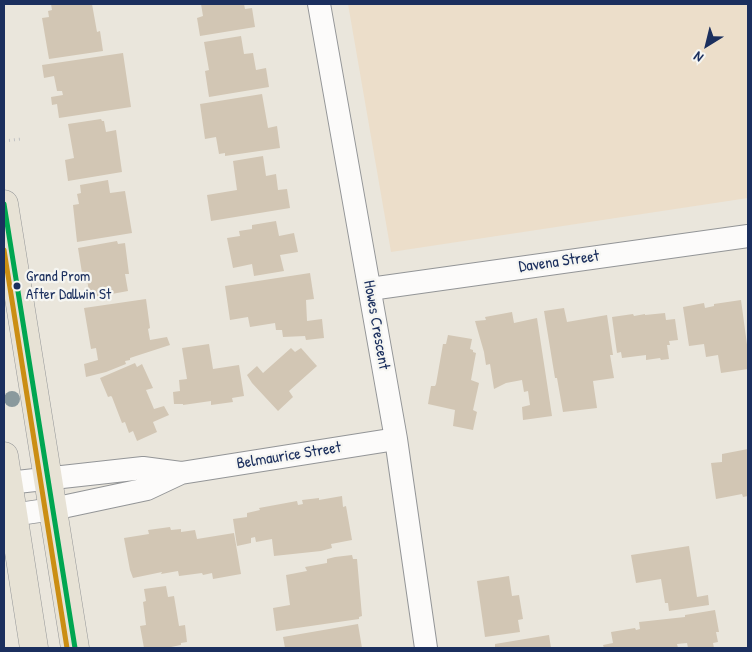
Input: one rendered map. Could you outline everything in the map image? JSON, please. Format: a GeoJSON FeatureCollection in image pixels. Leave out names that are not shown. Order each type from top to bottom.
{"type":"FeatureCollection","features":[{"type":"Feature","properties":{"kind":"main road"},"geometry":{"type":"LineString","coordinates":[[4,204],[75,648]]}},
{"type":"Feature","properties":{"kind":"main road"},"geometry":{"type":"LineString","coordinates":[[4,456],[34,648]]}},
{"type":"Feature","properties":{"kind":"street","name":"Howes Crescent"},"geometry":{"type":"LineString","coordinates":[[319,4],[396,439],[426,648]]}},
{"type":"Feature","properties":{"kind":"street","name":"Davena Street"},"geometry":{"type":"LineString","coordinates":[[370,289],[748,236]]}},
{"type":"Feature","properties":{"kind":"street","name":"Belmaurice Street"},"geometry":{"type":"LineString","coordinates":[[12,515],[53,510],[147,489],[182,473],[396,439]]}},
{"type":"Feature","properties":{"kind":"street","name":"Belmaurice Street"},"geometry":{"type":"LineString","coordinates":[[8,483],[143,468],[182,473]]}},
{"type":"Feature","properties":{"kind":"path"},"geometry":{"type":"LineString","coordinates":[[4,141],[21,139]]}},
{"type":"Feature","properties":{"kind":"shaded area"},"geometry":{"type":"Polygon","coordinates":[[[348,4],[748,4],[748,198],[391,252],[348,4]]]}},
{"type":"Feature","properties":{"kind":"building"},"geometry":{"type":"Polygon","coordinates":[[[51,4],[92,4],[97,32],[100,31],[103,51],[49,59],[42,18],[49,17],[48,11],[52,10],[51,4]]]}},
{"type":"Feature","properties":{"kind":"building"},"geometry":{"type":"Polygon","coordinates":[[[201,4],[244,4],[245,9],[252,8],[255,27],[200,36],[197,18],[203,16],[201,4]]]}},
{"type":"Feature","properties":{"kind":"building"},"geometry":{"type":"Polygon","coordinates":[[[241,36],[244,54],[253,53],[256,70],[266,68],[269,87],[209,97],[205,71],[209,70],[204,42],[241,36]]]}},
{"type":"Feature","properties":{"kind":"building"},"geometry":{"type":"Polygon","coordinates":[[[123,53],[131,107],[59,118],[57,104],[52,105],[51,97],[63,95],[62,91],[57,91],[54,76],[44,78],[42,65],[123,53]]]}},
{"type":"Feature","properties":{"kind":"building"},"geometry":{"type":"Polygon","coordinates":[[[262,94],[268,128],[277,126],[280,148],[225,156],[225,153],[219,154],[216,137],[205,139],[200,104],[262,94]]]}},
{"type":"Feature","properties":{"kind":"building"},"geometry":{"type":"Polygon","coordinates":[[[101,119],[104,121],[106,132],[116,130],[122,172],[68,181],[65,160],[74,158],[68,124],[101,119]]]}},
{"type":"Feature","properties":{"kind":"building"},"geometry":{"type":"Polygon","coordinates":[[[263,156],[266,176],[276,174],[278,190],[287,189],[290,208],[211,221],[207,195],[237,190],[233,161],[263,156]]]}},
{"type":"Feature","properties":{"kind":"building"},"geometry":{"type":"Polygon","coordinates":[[[108,180],[110,193],[125,191],[132,233],[77,242],[73,205],[79,204],[77,194],[81,193],[80,185],[108,180]]]}},
{"type":"Feature","properties":{"kind":"building"},"geometry":{"type":"Polygon","coordinates":[[[276,221],[279,236],[294,233],[298,252],[280,255],[284,271],[254,276],[252,264],[233,268],[227,238],[240,236],[239,231],[252,229],[252,225],[276,221]]]}},
{"type":"Feature","properties":{"kind":"building"},"geometry":{"type":"Polygon","coordinates":[[[117,241],[118,244],[125,243],[129,274],[125,274],[128,291],[90,298],[87,279],[83,279],[78,248],[117,241]]]}},
{"type":"Feature","properties":{"kind":"building"},"geometry":{"type":"Polygon","coordinates":[[[310,273],[314,299],[306,300],[307,321],[322,319],[324,338],[306,340],[305,336],[283,337],[282,330],[276,330],[275,323],[250,327],[248,317],[230,320],[225,286],[310,273]]]}},
{"type":"Feature","properties":{"kind":"building"},"geometry":{"type":"Polygon","coordinates":[[[146,299],[150,340],[167,337],[170,345],[130,358],[130,360],[125,361],[126,364],[106,372],[86,377],[84,364],[98,360],[96,348],[91,349],[84,308],[146,299]]]}},
{"type":"Feature","properties":{"kind":"building"},"geometry":{"type":"Polygon","coordinates":[[[741,300],[748,352],[748,369],[721,373],[718,355],[706,357],[704,344],[689,346],[683,307],[704,303],[705,308],[714,306],[714,304],[741,300]]]}},
{"type":"Feature","properties":{"kind":"building"},"geometry":{"type":"Polygon","coordinates":[[[564,308],[567,322],[607,315],[613,355],[610,355],[614,378],[593,381],[597,408],[563,412],[557,378],[555,378],[544,311],[564,308]]]}},
{"type":"Feature","properties":{"kind":"building"},"geometry":{"type":"Polygon","coordinates":[[[512,312],[514,323],[537,318],[552,416],[523,420],[522,407],[530,405],[528,391],[524,392],[522,380],[506,383],[494,389],[490,364],[486,365],[475,321],[486,320],[485,317],[512,312]]]}},
{"type":"Feature","properties":{"kind":"building"},"geometry":{"type":"Polygon","coordinates":[[[665,313],[666,320],[675,319],[678,340],[669,341],[670,345],[667,345],[669,359],[646,360],[646,355],[622,358],[621,352],[617,353],[612,317],[665,313]]]}},
{"type":"Feature","properties":{"kind":"building"},"geometry":{"type":"Polygon","coordinates":[[[448,335],[472,339],[470,349],[476,353],[471,380],[479,383],[473,410],[477,412],[473,430],[453,426],[455,410],[428,404],[431,386],[436,384],[443,344],[446,344],[448,335]]]}},
{"type":"Feature","properties":{"kind":"building"},"geometry":{"type":"Polygon","coordinates":[[[209,344],[213,369],[239,365],[244,396],[232,398],[233,402],[211,405],[211,401],[183,405],[174,404],[173,392],[180,391],[179,380],[187,379],[182,348],[209,344]]]}},
{"type":"Feature","properties":{"kind":"building"},"geometry":{"type":"Polygon","coordinates":[[[291,348],[295,352],[301,348],[317,366],[289,391],[293,397],[278,411],[247,375],[257,366],[263,373],[291,348]]]}},
{"type":"Feature","properties":{"kind":"building"},"geometry":{"type":"Polygon","coordinates":[[[135,363],[137,367],[142,364],[153,388],[146,390],[154,409],[164,406],[169,415],[153,422],[157,432],[137,441],[133,431],[129,433],[125,422],[122,423],[112,397],[108,397],[100,378],[135,363]]]}},
{"type":"Feature","properties":{"kind":"building"},"geometry":{"type":"Polygon","coordinates":[[[748,449],[748,496],[743,497],[742,494],[716,499],[711,463],[722,462],[722,454],[748,449]]]}},
{"type":"Feature","properties":{"kind":"building"},"geometry":{"type":"Polygon","coordinates":[[[342,496],[343,507],[346,506],[352,540],[331,544],[332,548],[321,551],[274,556],[272,539],[256,542],[255,537],[251,538],[251,543],[237,546],[233,519],[247,517],[247,513],[260,510],[259,508],[297,501],[298,505],[303,504],[302,500],[319,498],[319,500],[342,496]]]}},
{"type":"Feature","properties":{"kind":"building"},"geometry":{"type":"Polygon","coordinates":[[[170,527],[171,530],[181,529],[181,532],[195,530],[197,539],[234,533],[241,574],[213,579],[212,573],[179,576],[178,571],[133,578],[124,538],[149,534],[148,530],[170,527]]]}},
{"type":"Feature","properties":{"kind":"building"},"geometry":{"type":"Polygon","coordinates":[[[689,546],[697,597],[708,595],[709,605],[669,611],[668,603],[665,603],[661,579],[636,583],[631,555],[689,546]]]}},
{"type":"Feature","properties":{"kind":"building"},"geometry":{"type":"Polygon","coordinates":[[[352,555],[353,559],[357,559],[362,616],[359,619],[276,631],[273,608],[290,605],[286,575],[307,571],[305,567],[327,563],[327,559],[352,555]]]}},
{"type":"Feature","properties":{"kind":"building"},"geometry":{"type":"Polygon","coordinates":[[[509,576],[512,596],[519,595],[523,619],[518,620],[520,632],[485,637],[477,581],[509,576]]]}},
{"type":"Feature","properties":{"kind":"building"},"geometry":{"type":"Polygon","coordinates":[[[166,586],[168,597],[174,596],[179,626],[185,625],[187,642],[166,648],[144,648],[140,626],[146,625],[143,602],[146,601],[144,589],[166,586]]]}},
{"type":"Feature","properties":{"kind":"building"},"geometry":{"type":"Polygon","coordinates":[[[715,610],[719,632],[716,632],[718,642],[713,643],[714,648],[688,648],[687,643],[677,644],[678,648],[604,648],[603,645],[613,643],[611,632],[635,628],[636,630],[640,629],[639,622],[685,617],[685,615],[715,610]]]}},
{"type":"Feature","properties":{"kind":"building"},"geometry":{"type":"Polygon","coordinates":[[[358,624],[362,648],[285,648],[283,637],[358,624]]]}},
{"type":"Feature","properties":{"kind":"building"},"geometry":{"type":"Polygon","coordinates":[[[549,635],[551,648],[495,648],[495,644],[549,635]]]}},
{"type":"Feature","properties":{"kind":"transit line"},"geometry":{"type":"LineString","coordinates":[[4,204],[75,648]]}},
{"type":"Feature","properties":{"kind":"transit line"},"geometry":{"type":"LineString","coordinates":[[4,250],[67,648]]}},
{"type":"Feature","properties":{"kind":"place","name":"Grand Prom After Dallwin St"},"geometry":{"type":"Point","coordinates":[17,286]}}]}
